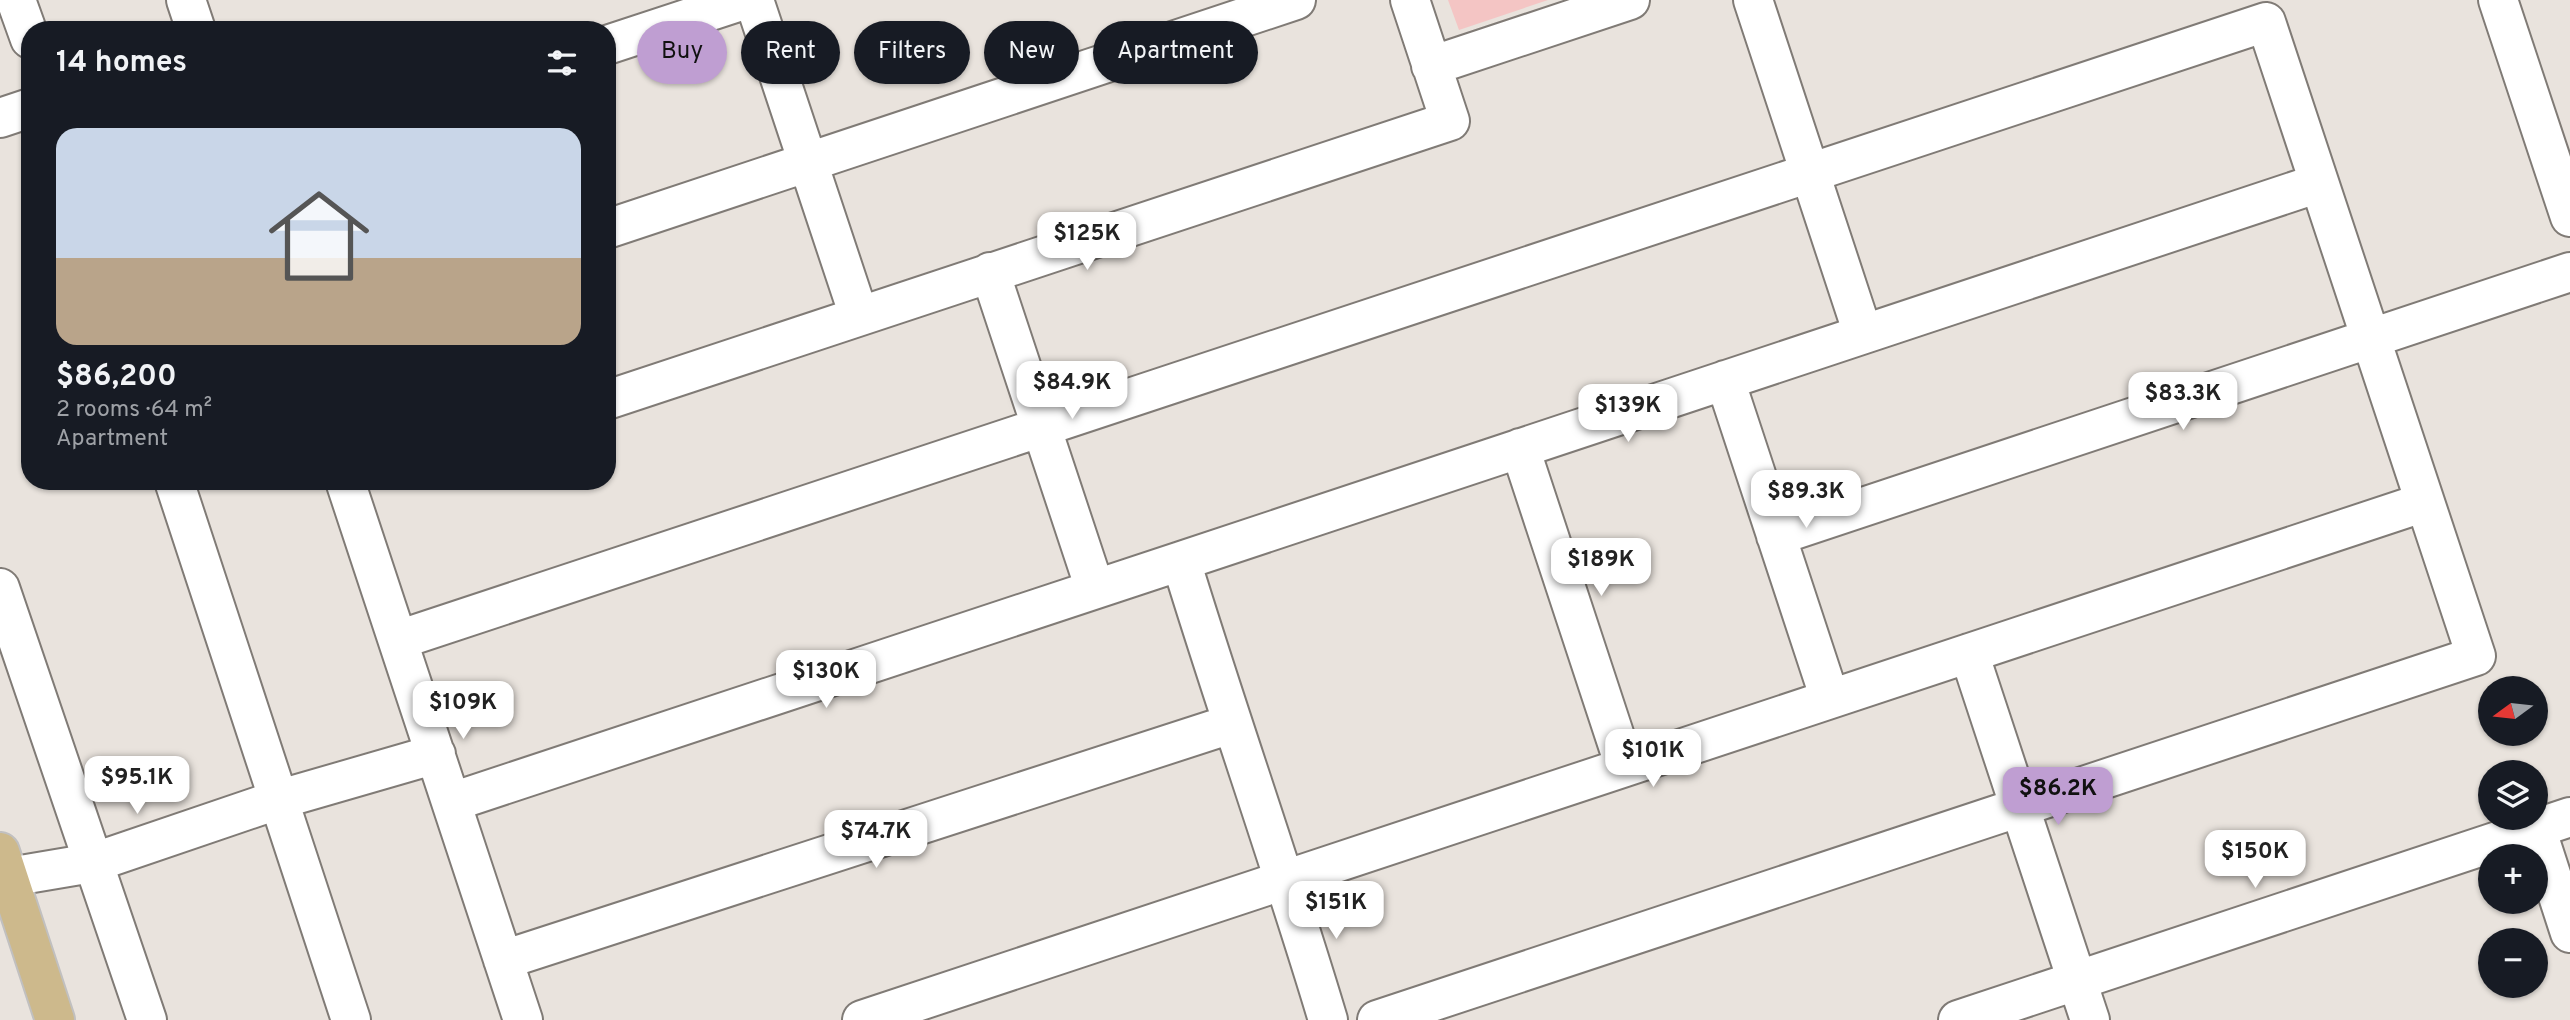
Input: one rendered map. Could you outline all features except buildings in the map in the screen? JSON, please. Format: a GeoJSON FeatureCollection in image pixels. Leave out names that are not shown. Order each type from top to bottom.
{"type":"FeatureCollection","features":[{"type":"Feature","properties":{"kind":"main road"},"geometry":{"type":"LineString","coordinates":[[4,864],[55,1020]]}},
{"type":"Feature","properties":{"kind":"street"},"geometry":{"type":"LineString","coordinates":[[16,0],[24,21]]}},
{"type":"Feature","properties":{"kind":"street"},"geometry":{"type":"LineString","coordinates":[[616,43],[744,0]]}},
{"type":"Feature","properties":{"kind":"street"},"geometry":{"type":"LineString","coordinates":[[754,0],[859,316]]}},
{"type":"Feature","properties":{"kind":"street"},"geometry":{"type":"LineString","coordinates":[[616,226],[1296,0]]}},
{"type":"Feature","properties":{"kind":"street"},"geometry":{"type":"LineString","coordinates":[[616,397],[1450,121],[1410,0]]}},
{"type":"Feature","properties":{"kind":"street"},"geometry":{"type":"LineString","coordinates":[[1431,66],[1630,0]]}},
{"type":"Feature","properties":{"kind":"street"},"geometry":{"type":"LineString","coordinates":[[1753,0],[1863,334]]}},
{"type":"Feature","properties":{"kind":"street"},"geometry":{"type":"LineString","coordinates":[[2498,0],[2570,217]]}},
{"type":"Feature","properties":{"kind":"street"},"geometry":{"type":"LineString","coordinates":[[398,640],[2266,22],[2476,656],[1377,1020]]}},
{"type":"Feature","properties":{"kind":"street"},"geometry":{"type":"LineString","coordinates":[[0,118],[21,111]]}},
{"type":"Feature","properties":{"kind":"street"},"geometry":{"type":"LineString","coordinates":[[452,802],[2319,183]]}},
{"type":"Feature","properties":{"kind":"street"},"geometry":{"type":"LineString","coordinates":[[990,272],[1096,589]]}},
{"type":"Feature","properties":{"kind":"street"},"geometry":{"type":"LineString","coordinates":[[1776,536],[2570,272]]}},
{"type":"Feature","properties":{"kind":"street"},"geometry":{"type":"LineString","coordinates":[[1725,380],[1830,699]]}},
{"type":"Feature","properties":{"kind":"street"},"geometry":{"type":"LineString","coordinates":[[1520,448],[1625,767]]}},
{"type":"Feature","properties":{"kind":"street"},"geometry":{"type":"LineString","coordinates":[[177,490],[351,1020]]}},
{"type":"Feature","properties":{"kind":"street"},"geometry":{"type":"LineString","coordinates":[[353,490],[398,640],[523,1020]]}},
{"type":"Feature","properties":{"kind":"street"},"geometry":{"type":"LineString","coordinates":[[862,1020],[2425,502]]}},
{"type":"Feature","properties":{"kind":"street"},"geometry":{"type":"LineString","coordinates":[[1181,561],[1231,724],[1286,879],[1328,1020]]}},
{"type":"Feature","properties":{"kind":"street"},"geometry":{"type":"LineString","coordinates":[[0,588],[147,1020]]}},
{"type":"Feature","properties":{"kind":"street"},"geometry":{"type":"LineString","coordinates":[[1969,653],[2090,1020]]}},
{"type":"Feature","properties":{"kind":"street"},"geometry":{"type":"LineString","coordinates":[[503,960],[1231,724]]}},
{"type":"Feature","properties":{"kind":"street"},"geometry":{"type":"LineString","coordinates":[[4,864],[92,863],[277,800],[436,754]]}},
{"type":"Feature","properties":{"kind":"street"},"geometry":{"type":"LineString","coordinates":[[1958,1020],[2553,823],[2570,933]]}},
{"type":"Feature","properties":{"kind":"shaded area"},"geometry":{"type":"Polygon","coordinates":[[[1448,0],[1548,0],[1459,30],[1448,0]]]}}]}
